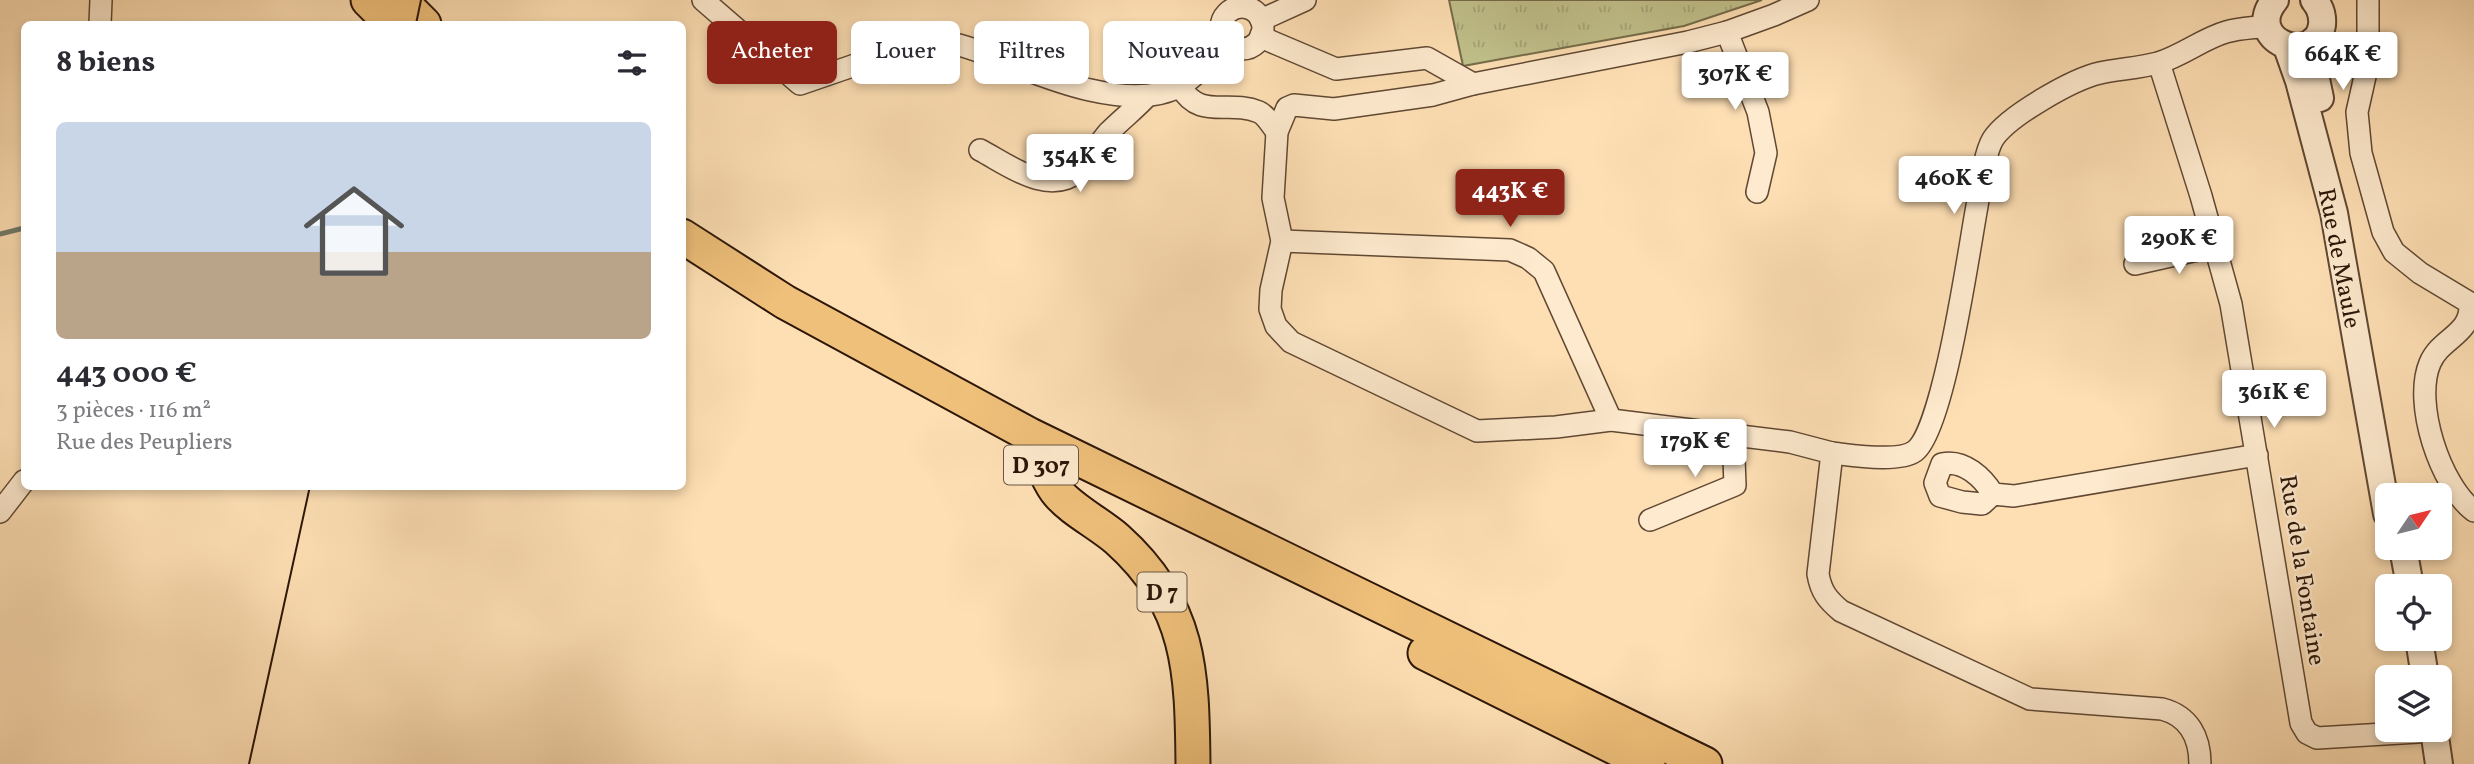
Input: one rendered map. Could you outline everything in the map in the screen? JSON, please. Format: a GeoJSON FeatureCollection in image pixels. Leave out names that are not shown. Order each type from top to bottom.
{"type":"FeatureCollection","features":[{"type":"Feature","properties":{"kind":"main road"},"geometry":{"type":"LineString","coordinates":[[368,0],[389,21]]}},
{"type":"Feature","properties":{"kind":"main road"},"geometry":{"type":"LineString","coordinates":[[400,0],[421,21]]}},
{"type":"Feature","properties":{"kind":"main road","name":"D 307"},"geometry":{"type":"LineString","coordinates":[[686,239],[785,302],[1030,435],[1705,764]]}},
{"type":"Feature","properties":{"kind":"main road","name":"D 307"},"geometry":{"type":"LineString","coordinates":[[686,265],[929,406],[1042,465],[1648,764]]}},
{"type":"Feature","properties":{"kind":"main road","name":"D 7"},"geometry":{"type":"LineString","coordinates":[[1042,465],[1059,494],[1116,538],[1147,568],[1172,608],[1185,650],[1192,696],[1193,764]]}},
{"type":"Feature","properties":{"kind":"street"},"geometry":{"type":"LineString","coordinates":[[100,21],[101,0]]}},
{"type":"Feature","properties":{"kind":"street"},"geometry":{"type":"LineString","coordinates":[[704,0],[800,84],[922,42],[940,40],[962,45],[1073,85],[1114,94],[1147,96],[1182,84]]}},
{"type":"Feature","properties":{"kind":"street"},"geometry":{"type":"LineString","coordinates":[[1244,48],[1254,45],[1261,27],[1305,0]]}},
{"type":"Feature","properties":{"kind":"street"},"geometry":{"type":"LineString","coordinates":[[1808,0],[1727,32],[1688,42],[1473,84],[1433,95],[1334,108],[1294,105],[1287,108],[1277,132],[1273,198],[1282,241],[1271,290],[1270,309],[1276,326],[1291,342],[1477,431],[1556,427],[1611,420],[1790,442],[1832,453],[1903,456],[1915,452],[1932,425],[1948,367],[1982,175],[1993,140],[2011,121],[2081,79],[2098,73],[2159,63],[2225,33],[2268,9],[2277,41],[2287,47],[2301,47],[2313,41]]}},
{"type":"Feature","properties":{"kind":"street","name":"Rue de Maule"},"geometry":{"type":"LineString","coordinates":[[2314,0],[2322,13],[2322,22],[2313,41],[2313,65],[2344,209],[2392,483]]}},
{"type":"Feature","properties":{"kind":"street"},"geometry":{"type":"LineString","coordinates":[[2368,0],[2368,63],[2357,112],[2361,153],[2383,232],[2393,252],[2420,273],[2472,301],[2465,326],[2431,361],[2424,381],[2423,397],[2446,477],[2462,501],[2474,511]]}},
{"type":"Feature","properties":{"kind":"street"},"geometry":{"type":"LineString","coordinates":[[1223,6],[1255,11],[1270,41],[1336,69],[1427,58],[1473,84]]}},
{"type":"Feature","properties":{"kind":"street"},"geometry":{"type":"LineString","coordinates":[[1727,32],[1758,112],[1766,153],[1758,192]]}},
{"type":"Feature","properties":{"kind":"street","name":"Rue de Maule"},"geometry":{"type":"LineString","coordinates":[[2287,47],[2300,81],[2334,213],[2382,483]]}},
{"type":"Feature","properties":{"kind":"street","name":"Rue de la Fontaine"},"geometry":{"type":"LineString","coordinates":[[2159,63],[2231,304],[2301,723],[2307,733],[2316,738],[2375,734]]}},
{"type":"Feature","properties":{"kind":"street"},"geometry":{"type":"LineString","coordinates":[[1180,86],[1187,99],[1196,105],[1249,109],[1261,113],[1277,132]]}},
{"type":"Feature","properties":{"kind":"street"},"geometry":{"type":"LineString","coordinates":[[980,150],[1032,178],[1059,180],[1077,173],[1107,135],[1147,96]]}},
{"type":"Feature","properties":{"kind":"street"},"geometry":{"type":"LineString","coordinates":[[1282,241],[1510,250],[1528,258],[1544,271],[1611,420]]}},
{"type":"Feature","properties":{"kind":"street"},"geometry":{"type":"LineString","coordinates":[[2135,264],[2215,246]]}},
{"type":"Feature","properties":{"kind":"street"},"geometry":{"type":"LineString","coordinates":[[1650,520],[1735,485],[1733,434]]}},
{"type":"Feature","properties":{"kind":"street"},"geometry":{"type":"LineString","coordinates":[[1832,453],[1818,574],[1827,600],[1841,611],[2031,699],[2172,712],[2184,719],[2193,731],[2198,741],[2200,764]]}},
{"type":"Feature","properties":{"kind":"street"},"geometry":{"type":"LineString","coordinates":[[1993,494],[2014,496],[2257,455]]}},
{"type":"Feature","properties":{"kind":"street"},"geometry":{"type":"LineString","coordinates":[[0,512],[21,485]]}},
{"type":"Feature","properties":{"kind":"street"},"geometry":{"type":"LineString","coordinates":[[2421,764],[2422,742]]}},
{"type":"Feature","properties":{"kind":"street"},"geometry":{"type":"LineString","coordinates":[[2428,742],[2439,764]]}},
{"type":"Feature","properties":{"kind":"green space"},"geometry":{"type":"Polygon","coordinates":[[[1449,0],[1762,0],[1684,26],[1463,66],[1449,0]]]}},
{"type":"Feature","properties":{"kind":"waterway"},"geometry":{"type":"LineString","coordinates":[[0,234],[21,229]]}},
{"type":"Feature","properties":{"kind":"tram line"},"geometry":{"type":"LineString","coordinates":[[417,21],[421,0]]}},
{"type":"Feature","properties":{"kind":"tram line"},"geometry":{"type":"LineString","coordinates":[[249,764],[309,490]]}}]}
